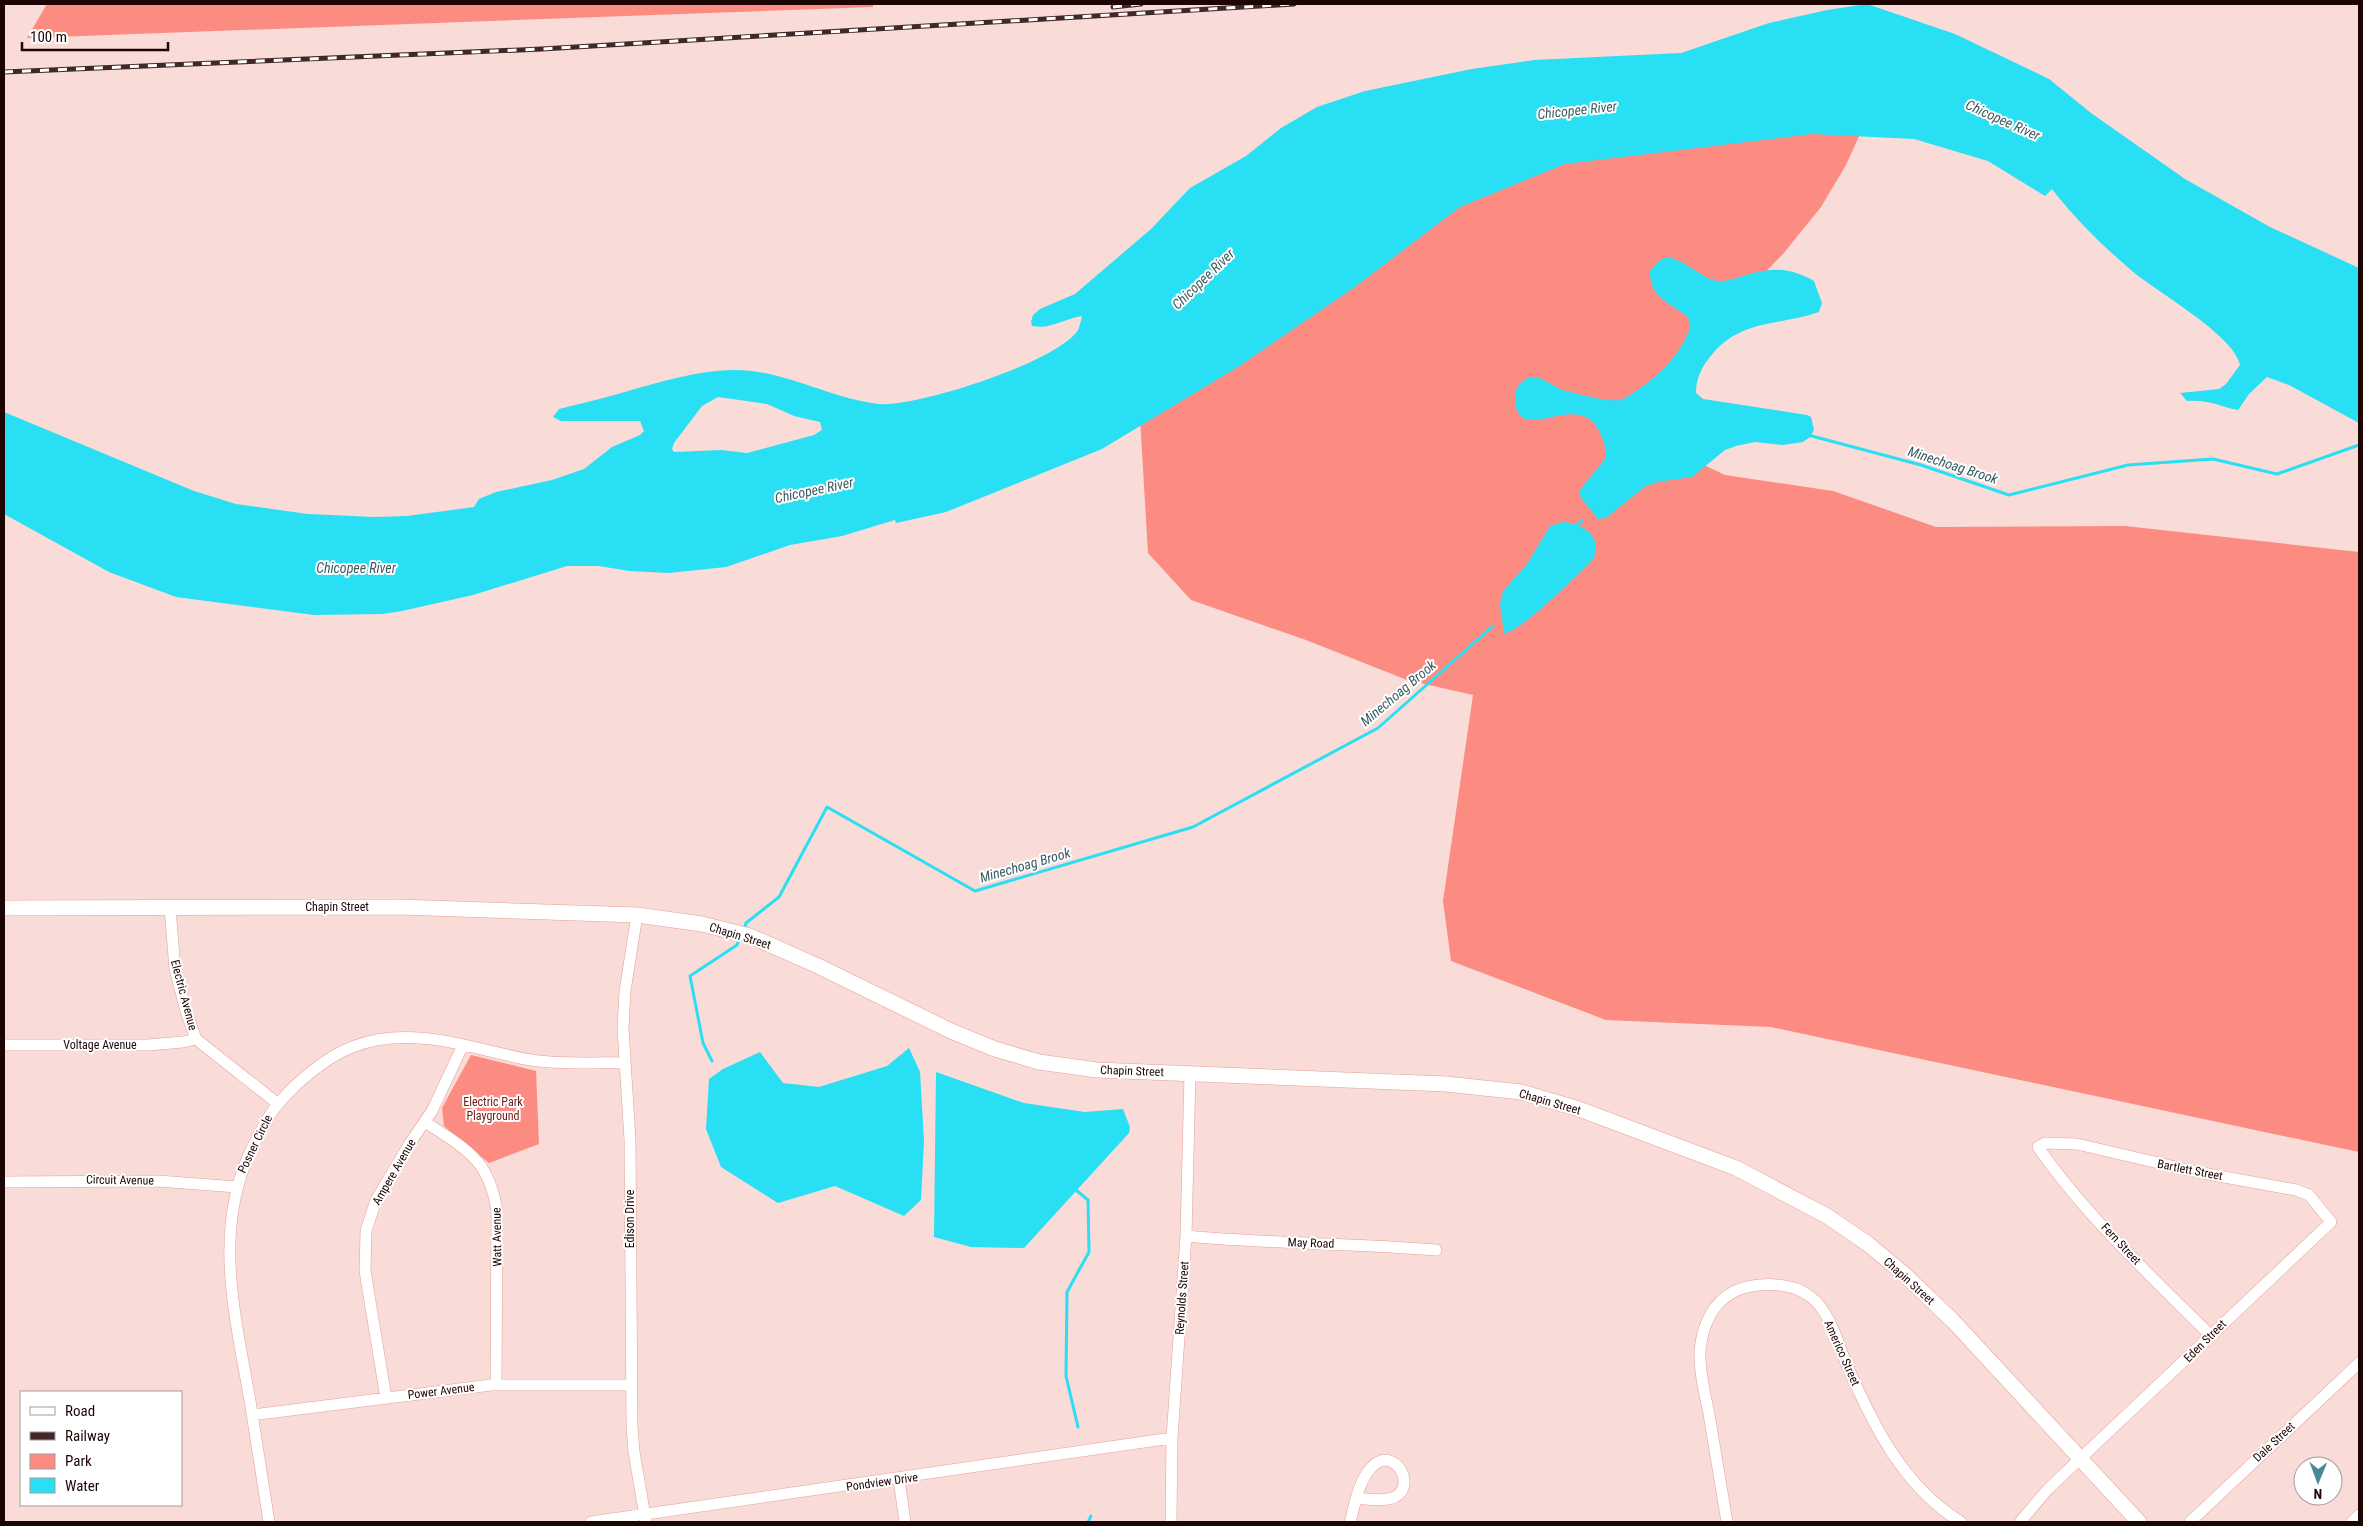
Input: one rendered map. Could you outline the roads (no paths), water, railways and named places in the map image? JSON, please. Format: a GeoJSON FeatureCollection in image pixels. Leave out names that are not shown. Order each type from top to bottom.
{"type":"FeatureCollection","features":[{"type":"Feature","properties":{"kind":"main road","name":"Chapin Street"},"geometry":{"type":"LineString","coordinates":[[4,908],[399,907],[637,915],[702,924],[742,934],[818,966],[951,1031],[1018,1057],[1064,1067],[1097,1070],[1446,1084],[1521,1092],[1579,1109],[1736,1168],[1827,1216],[1868,1244],[1904,1274],[1953,1321],[2138,1522]]}},
{"type":"Feature","properties":{"kind":"street","name":"Electric Avenue"},"geometry":{"type":"LineString","coordinates":[[170,908],[175,969],[186,1011],[196,1038],[277,1103]]}},
{"type":"Feature","properties":{"kind":"street","name":"Edison Drive"},"geometry":{"type":"LineString","coordinates":[[637,915],[625,991],[623,1028],[630,1140],[631,1384],[634,1452],[645,1518]]}},
{"type":"Feature","properties":{"kind":"street","name":"Posner Circle"},"geometry":{"type":"LineString","coordinates":[[269,1522],[229,1265],[231,1211],[236,1187],[248,1156],[267,1117],[277,1103],[322,1062],[354,1045],[403,1037],[552,1063],[624,1063]]}},
{"type":"Feature","properties":{"kind":"street","name":"Voltage Avenue"},"geometry":{"type":"LineString","coordinates":[[4,1045],[148,1045],[183,1042],[196,1038]]}},
{"type":"Feature","properties":{"kind":"street","name":"Ampere Avenue"},"geometry":{"type":"LineString","coordinates":[[386,1398],[365,1271],[366,1231],[376,1200],[432,1111],[463,1046]]}},
{"type":"Feature","properties":{"kind":"street","name":"Reynolds Street"},"geometry":{"type":"LineString","coordinates":[[1171,1522],[1172,1438],[1186,1236],[1190,1074]]}},
{"type":"Feature","properties":{"kind":"street","name":"Watt Avenue"},"geometry":{"type":"LineString","coordinates":[[425,1122],[473,1155],[482,1165],[490,1179],[495,1196],[497,1212],[496,1384]]}},
{"type":"Feature","properties":{"kind":"street","name":"Bartlett Street"},"geometry":{"type":"LineString","coordinates":[[2038,1147],[2046,1143],[2077,1144],[2197,1172],[2296,1190],[2309,1195],[2331,1222]]}},
{"type":"Feature","properties":{"kind":"street","name":"Fern Street"},"geometry":{"type":"LineString","coordinates":[[2038,1147],[2064,1182],[2146,1271],[2211,1336]]}},
{"type":"Feature","properties":{"kind":"street","name":"Circuit Avenue"},"geometry":{"type":"LineString","coordinates":[[4,1182],[158,1181],[236,1187]]}},
{"type":"Feature","properties":{"kind":"street","name":"Eden Street"},"geometry":{"type":"LineString","coordinates":[[2020,1522],[2048,1489],[2331,1222]]}},
{"type":"Feature","properties":{"kind":"street","name":"May Road"},"geometry":{"type":"LineString","coordinates":[[1186,1236],[1224,1240],[1369,1244],[1436,1250]]}},
{"type":"Feature","properties":{"kind":"street","name":"Americo Street"},"geometry":{"type":"LineString","coordinates":[[1726,1522],[1704,1389],[1701,1345],[1713,1308],[1731,1293],[1744,1287],[1757,1285],[1787,1287],[1799,1290],[1810,1296],[1820,1306],[1837,1338],[1875,1425],[1893,1454],[1919,1488],[1961,1522]]}},
{"type":"Feature","properties":{"kind":"street","name":"Dale Street"},"geometry":{"type":"LineString","coordinates":[[2190,1522],[2359,1363]]}},
{"type":"Feature","properties":{"kind":"street","name":"Power Avenue"},"geometry":{"type":"LineString","coordinates":[[252,1415],[496,1384],[631,1384]]}},
{"type":"Feature","properties":{"kind":"street","name":"Pondview Drive"},"geometry":{"type":"LineString","coordinates":[[591,1522],[645,1518],[1172,1438]]}},
{"type":"Feature","properties":{"kind":"street"},"geometry":{"type":"LineString","coordinates":[[899,1479],[905,1522]]}},
{"type":"Feature","properties":{"kind":"street"},"geometry":{"type":"LineString","coordinates":[[1350,1522],[1356,1498]]}},
{"type":"Feature","properties":{"kind":"street"},"geometry":{"type":"LineString","coordinates":[[2352,1522],[2359,1515]]}},
{"type":"Feature","properties":{"kind":"water","name":"Chicopee River"},"geometry":{"type":"Polygon","coordinates":[[[1867,4],[1955,34],[2049,79],[2091,113],[2185,179],[2270,227],[2359,268],[2359,423],[2289,385],[2267,377],[2249,394],[2238,410],[2207,402],[2187,401],[2180,393],[2219,389],[2226,384],[2240,365],[2235,353],[2210,328],[2121,262],[2080,222],[2052,189],[2045,196],[1988,161],[1914,139],[1812,134],[1565,164],[1460,207],[1355,287],[1238,367],[1102,449],[946,512],[896,523],[895,520],[842,536],[790,545],[726,567],[669,573],[629,571],[599,566],[567,566],[473,595],[402,611],[382,614],[314,615],[176,597],[109,572],[4,514],[4,412],[194,491],[236,504],[308,514],[374,517],[407,516],[474,507],[479,499],[496,492],[552,480],[584,469],[612,447],[640,435],[644,431],[640,421],[561,421],[553,417],[559,409],[680,377],[705,372],[751,371],[787,379],[859,401],[878,404],[922,399],[952,391],[1016,369],[1044,356],[1065,343],[1078,330],[1082,316],[1039,327],[1032,326],[1033,315],[1040,309],[1075,294],[1151,229],[1190,188],[1246,156],[1281,128],[1317,107],[1365,91],[1472,69],[1534,60],[1681,53],[1769,23],[1827,10],[1867,4]],[[718,397],[702,406],[674,443],[672,449],[674,452],[721,450],[747,453],[814,435],[822,430],[820,422],[794,416],[767,404],[718,397]]]}},
{"type":"Feature","properties":{"kind":"water"},"geometry":{"type":"Polygon","coordinates":[[[1668,257],[1681,262],[1707,278],[1717,281],[1762,271],[1780,270],[1796,273],[1814,281],[1822,303],[1819,312],[1760,326],[1734,336],[1721,345],[1704,365],[1698,378],[1696,393],[1703,399],[1807,415],[1811,417],[1814,430],[1810,437],[1803,442],[1783,445],[1755,442],[1725,450],[1692,477],[1658,482],[1646,486],[1606,518],[1598,519],[1581,498],[1579,491],[1606,458],[1604,443],[1598,429],[1587,418],[1574,414],[1534,420],[1523,418],[1517,409],[1515,391],[1524,380],[1536,377],[1563,390],[1599,399],[1620,400],[1645,385],[1661,371],[1681,347],[1690,328],[1688,317],[1662,299],[1653,288],[1650,271],[1660,260],[1668,257]]]}},
{"type":"Feature","properties":{"kind":"water"},"geometry":{"type":"Polygon","coordinates":[[[1563,522],[1578,525],[1585,529],[1594,539],[1596,546],[1592,561],[1535,614],[1512,631],[1504,633],[1500,604],[1503,591],[1527,564],[1550,526],[1563,522]]]}},
{"type":"Feature","properties":{"kind":"water"},"geometry":{"type":"Polygon","coordinates":[[[909,1048],[920,1072],[924,1141],[921,1200],[904,1216],[835,1186],[778,1203],[721,1167],[706,1129],[709,1079],[723,1069],[760,1052],[783,1083],[819,1087],[887,1066],[909,1048]]]}},
{"type":"Feature","properties":{"kind":"water"},"geometry":{"type":"Polygon","coordinates":[[[936,1072],[1024,1103],[1085,1112],[1123,1109],[1130,1127],[1129,1133],[1024,1248],[971,1247],[934,1237],[936,1072]]]}},
{"type":"Feature","properties":{"kind":"waterway","name":"Minechoag Brook"},"geometry":{"type":"LineString","coordinates":[[1808,435],[1921,465],[2009,495],[2128,465],[2213,459],[2277,474],[2359,445]]}},
{"type":"Feature","properties":{"kind":"waterway","name":"Minechoag Brook"},"geometry":{"type":"LineString","coordinates":[[1577,526],[1582,520]]}},
{"type":"Feature","properties":{"kind":"waterway","name":"Minechoag Brook"},"geometry":{"type":"LineString","coordinates":[[744,930],[746,923],[779,897],[827,807],[975,891],[1193,827],[1378,728],[1493,626]]}},
{"type":"Feature","properties":{"kind":"waterway","name":"Minechoag Brook"},"geometry":{"type":"LineString","coordinates":[[712,1061],[703,1043],[690,976],[737,945],[740,937]]}},
{"type":"Feature","properties":{"kind":"waterway","name":"Minechoag Brook"},"geometry":{"type":"LineString","coordinates":[[1076,1190],[1088,1200],[1089,1252],[1067,1292],[1066,1376],[1078,1427]]}},
{"type":"Feature","properties":{"kind":"waterway","name":"Minechoag Brook"},"geometry":{"type":"LineString","coordinates":[[1088,1522],[1091,1516]]}},
{"type":"Feature","properties":{"kind":"railway"},"geometry":{"type":"LineString","coordinates":[[1113,7],[1141,4]]}},
{"type":"Feature","properties":{"kind":"railway"},"geometry":{"type":"LineString","coordinates":[[4,72],[542,49],[1294,4]]}},
{"type":"Feature","properties":{"kind":"park label","name":"Electric Park Playground"},"geometry":{"type":"Point","coordinates":[493,1109]}}]}
